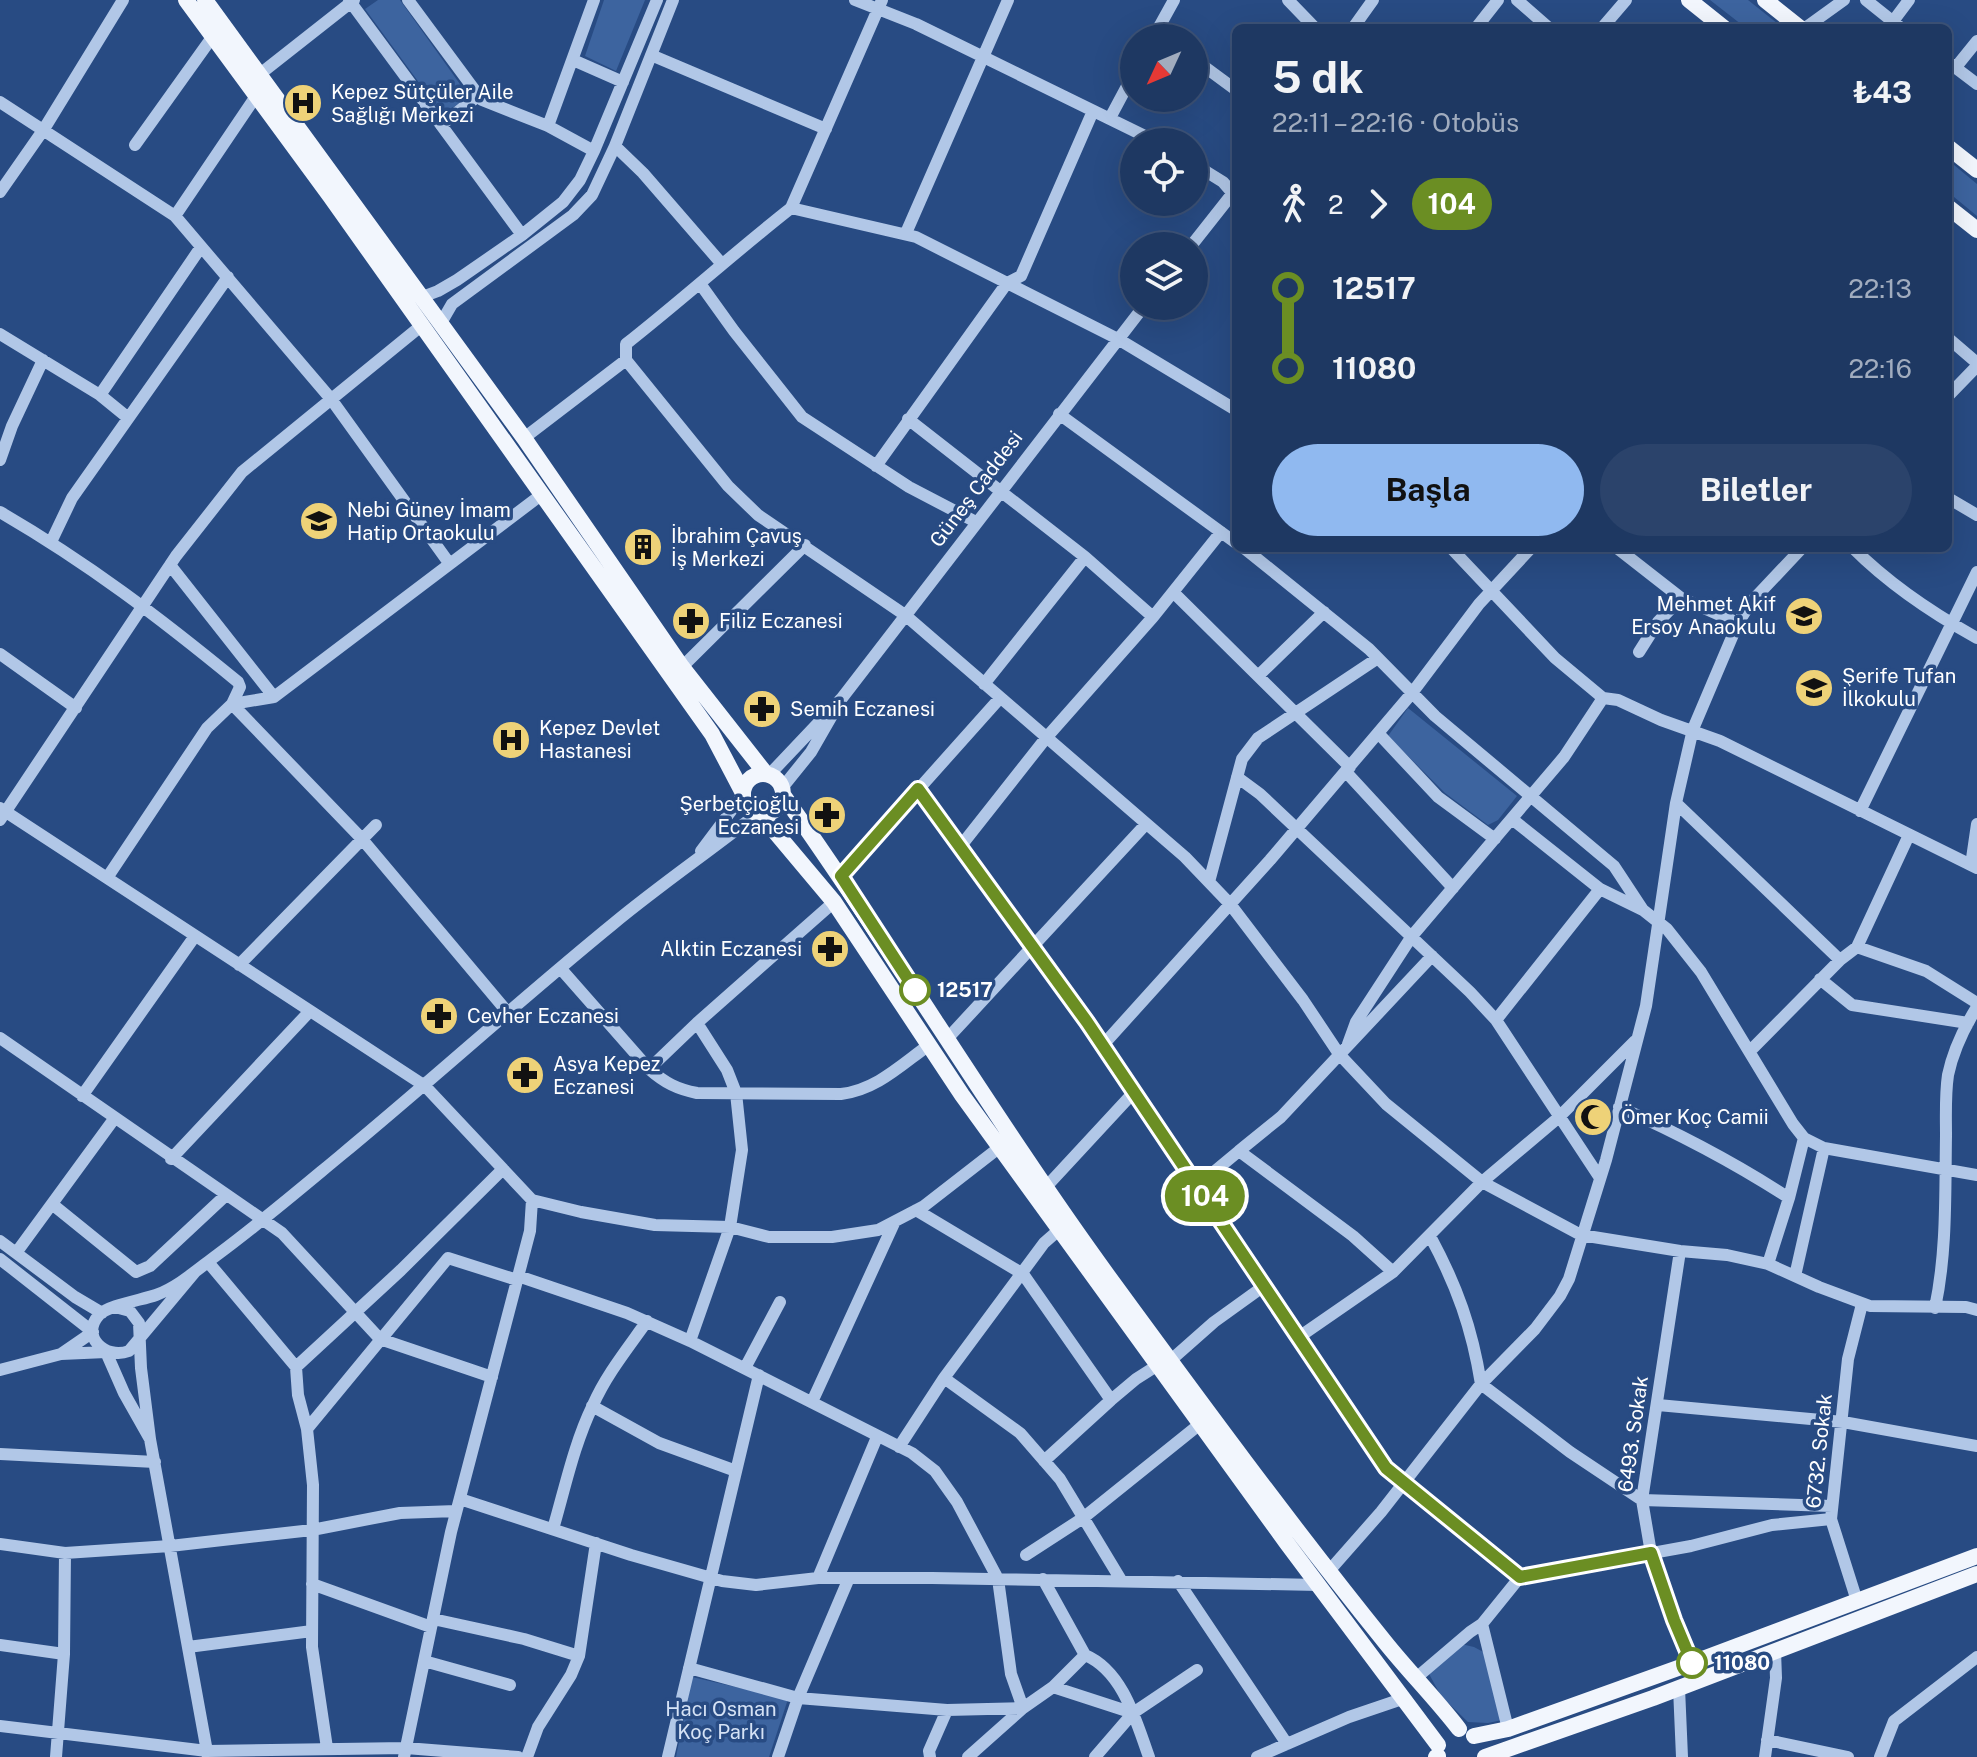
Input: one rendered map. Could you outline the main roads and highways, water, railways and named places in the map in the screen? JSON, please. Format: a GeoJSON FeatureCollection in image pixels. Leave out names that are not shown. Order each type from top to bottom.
{"type":"FeatureCollection","features":[{"type":"Feature","properties":{"kind":"main road"},"geometry":{"type":"LineString","coordinates":[[186,0],[712,734],[748,807],[759,814],[834,902],[929,1045],[1060,1229],[1329,1571],[1416,1678],[1478,1745],[1478,1757]]}},
{"type":"Feature","properties":{"kind":"main road"},"geometry":{"type":"LineString","coordinates":[[205,0],[524,438],[682,667],[767,774],[777,780],[1164,1363],[1200,1424],[1375,1658],[1437,1754]]}},
{"type":"Feature","properties":{"kind":"main road"},"geometry":{"type":"LineString","coordinates":[[1689,0],[1719,24]]}},
{"type":"Feature","properties":{"kind":"main road"},"geometry":{"type":"LineString","coordinates":[[1765,0],[1798,24]]}},
{"type":"Feature","properties":{"kind":"main road"},"geometry":{"type":"LineString","coordinates":[[1952,150],[1977,170]]}},
{"type":"Feature","properties":{"kind":"main road"},"geometry":{"type":"LineString","coordinates":[[1952,210],[1977,230]]}},
{"type":"Feature","properties":{"kind":"main road"},"geometry":{"type":"LineString","coordinates":[[743,794],[750,778],[767,774]]}},
{"type":"Feature","properties":{"kind":"main road"},"geometry":{"type":"LineString","coordinates":[[759,814],[767,814],[778,807],[783,791]]}},
{"type":"Feature","properties":{"kind":"main road"},"geometry":{"type":"LineString","coordinates":[[1437,1754],[1444,1735],[1508,1729],[1977,1556]]}},
{"type":"Feature","properties":{"kind":"main road"},"geometry":{"type":"LineString","coordinates":[[1485,1757],[1679,1688],[1977,1574]]}},
{"type":"Feature","properties":{"kind":"place","name":"Kepez Sütçüler Aile Sağlığı Merkezi"},"geometry":{"type":"Point","coordinates":[303,103]}},
{"type":"Feature","properties":{"kind":"place","name":"Nebi Güney İmam Hatip Ortaokulu"},"geometry":{"type":"Point","coordinates":[319,521]}},
{"type":"Feature","properties":{"kind":"place","name":"İbrahim Çavuş İş Merkezi"},"geometry":{"type":"Point","coordinates":[643,547]}},
{"type":"Feature","properties":{"kind":"place","name":"Mehmet Akif Ersoy Anaokulu"},"geometry":{"type":"Point","coordinates":[1804,616]}},
{"type":"Feature","properties":{"kind":"place","name":"Filiz Eczanesi"},"geometry":{"type":"Point","coordinates":[691,621]}},
{"type":"Feature","properties":{"kind":"place","name":"Şerife Tufan İlkokulu"},"geometry":{"type":"Point","coordinates":[1814,688]}},
{"type":"Feature","properties":{"kind":"place","name":"Semih Eczanesi"},"geometry":{"type":"Point","coordinates":[762,709]}},
{"type":"Feature","properties":{"kind":"place","name":"Kepez Devlet Hastanesi"},"geometry":{"type":"Point","coordinates":[511,740]}},
{"type":"Feature","properties":{"kind":"place","name":"Şerbetçioğlu Eczanesi"},"geometry":{"type":"Point","coordinates":[827,815]}},
{"type":"Feature","properties":{"kind":"place","name":"Alktin Eczanesi"},"geometry":{"type":"Point","coordinates":[830,949]}},
{"type":"Feature","properties":{"kind":"place","name":"12517"},"geometry":{"type":"Point","coordinates":[915,990]}},
{"type":"Feature","properties":{"kind":"place","name":"Cevher Eczanesi"},"geometry":{"type":"Point","coordinates":[439,1016]}},
{"type":"Feature","properties":{"kind":"place","name":"Asya Kepez Eczanesi"},"geometry":{"type":"Point","coordinates":[525,1075]}},
{"type":"Feature","properties":{"kind":"place","name":"Ömer Koç Camii"},"geometry":{"type":"Point","coordinates":[1593,1117]}},
{"type":"Feature","properties":{"kind":"place","name":"11080"},"geometry":{"type":"Point","coordinates":[1692,1663]}},
{"type":"Feature","properties":{"kind":"park label","name":"Hacı Osman Koç Parkı"},"geometry":{"type":"Point","coordinates":[721,1720]}}]}
